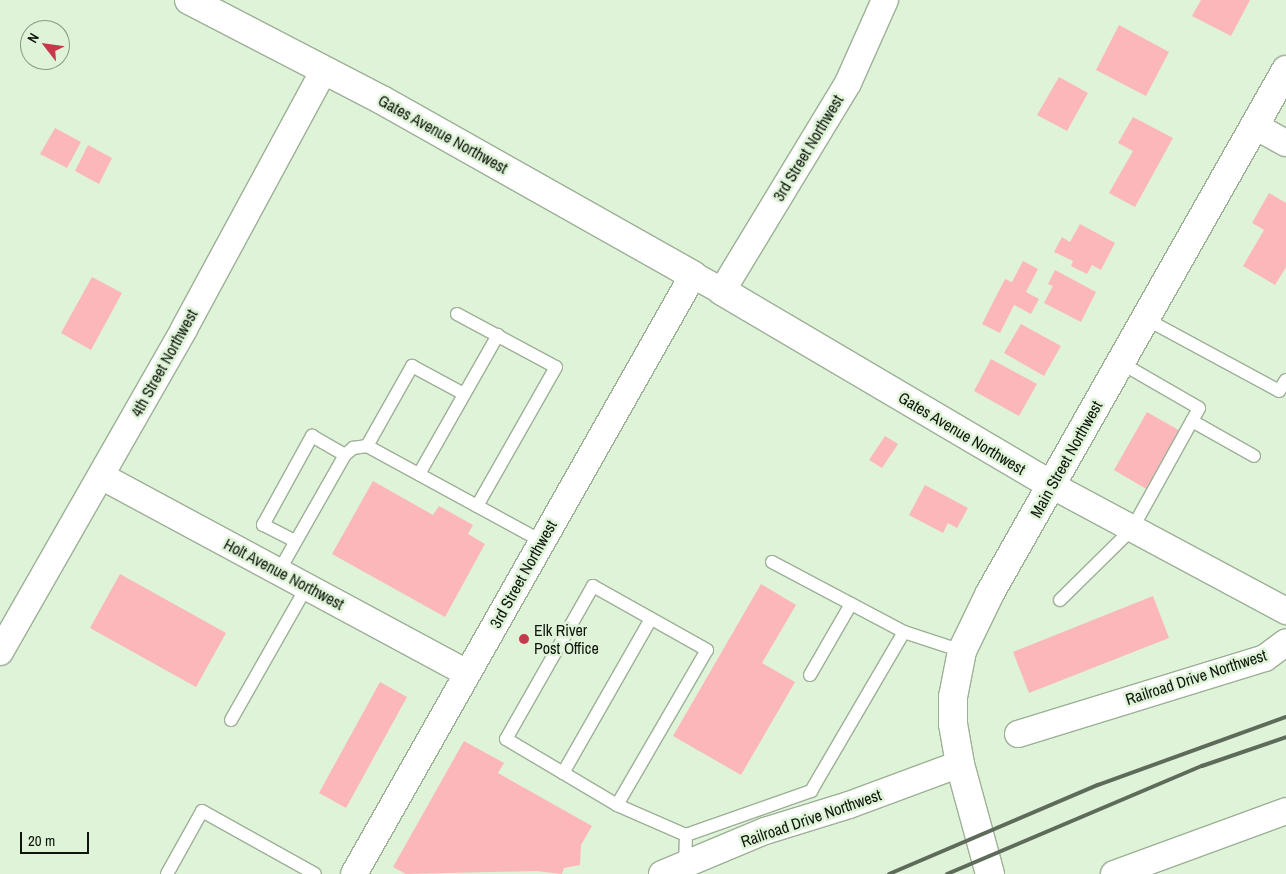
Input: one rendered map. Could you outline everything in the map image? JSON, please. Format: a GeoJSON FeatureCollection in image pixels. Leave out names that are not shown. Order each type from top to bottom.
{"type":"FeatureCollection","features":[{"type":"Feature","properties":{"kind":"street","name":"Gates Avenue Northwest"},"geometry":{"type":"LineString","coordinates":[[189,0],[323,72],[382,100],[694,275]]}},
{"type":"Feature","properties":{"kind":"street","name":"3rd Street Northwest"},"geometry":{"type":"LineString","coordinates":[[722,291],[848,83],[885,0]]}},
{"type":"Feature","properties":{"kind":"street","name":"Main Street Northwest"},"geometry":{"type":"LineString","coordinates":[[990,874],[960,764],[953,715],[962,651],[1051,485],[1286,70]]}},
{"type":"Feature","properties":{"kind":"street","name":"4th Street Northwest"},"geometry":{"type":"LineString","coordinates":[[0,652],[101,476],[323,72]]}},
{"type":"Feature","properties":{"kind":"street"},"geometry":{"type":"LineString","coordinates":[[1255,126],[1286,143]]}},
{"type":"Feature","properties":{"kind":"street","name":"3rd Street Northwest"},"geometry":{"type":"LineString","coordinates":[[354,874],[541,541],[694,275]]}},
{"type":"Feature","properties":{"kind":"street"},"geometry":{"type":"LineString","coordinates":[[694,275],[722,291]]}},
{"type":"Feature","properties":{"kind":"street","name":"Gates Avenue Northwest"},"geometry":{"type":"LineString","coordinates":[[722,291],[1051,485],[1286,611]]}},
{"type":"Feature","properties":{"kind":"street","name":"Holt Avenue Northwest"},"geometry":{"type":"LineString","coordinates":[[101,476],[467,673]]}},
{"type":"Feature","properties":{"kind":"street","name":"Railroad Drive Northwest"},"geometry":{"type":"LineString","coordinates":[[1018,734],[1265,658],[1286,642]]}},
{"type":"Feature","properties":{"kind":"street","name":"Railroad Drive Northwest"},"geometry":{"type":"LineString","coordinates":[[674,869],[766,832],[849,805],[960,764]]}},
{"type":"Feature","properties":{"kind":"street"},"geometry":{"type":"LineString","coordinates":[[1114,874],[1286,811]]}},
{"type":"Feature","properties":{"kind":"lane"},"geometry":{"type":"LineString","coordinates":[[457,314],[556,367],[477,506]]}},
{"type":"Feature","properties":{"kind":"lane"},"geometry":{"type":"LineString","coordinates":[[1146,319],[1279,392],[1286,380]]}},
{"type":"Feature","properties":{"kind":"lane"},"geometry":{"type":"LineString","coordinates":[[418,474],[498,335]]}},
{"type":"Feature","properties":{"kind":"lane"},"geometry":{"type":"LineString","coordinates":[[1060,600],[1132,529],[1199,408],[1121,363]]}},
{"type":"Feature","properties":{"kind":"lane"},"geometry":{"type":"LineString","coordinates":[[367,446],[412,366],[464,394]]}},
{"type":"Feature","properties":{"kind":"lane"},"geometry":{"type":"LineString","coordinates":[[1192,421],[1254,456]]}},
{"type":"Feature","properties":{"kind":"lane"},"geometry":{"type":"LineString","coordinates":[[295,541],[263,525],[312,436],[345,455]]}},
{"type":"Feature","properties":{"kind":"lane"},"geometry":{"type":"LineString","coordinates":[[279,571],[345,455],[353,448],[367,446],[541,541]]}},
{"type":"Feature","properties":{"kind":"lane"},"geometry":{"type":"LineString","coordinates":[[772,562],[904,632],[962,651]]}},
{"type":"Feature","properties":{"kind":"lane"},"geometry":{"type":"LineString","coordinates":[[231,720],[307,586]]}},
{"type":"Feature","properties":{"kind":"lane"},"geometry":{"type":"LineString","coordinates":[[617,806],[707,650],[593,586],[506,739],[617,806],[686,834],[810,791],[904,632]]}},
{"type":"Feature","properties":{"kind":"lane"},"geometry":{"type":"LineString","coordinates":[[810,675],[851,604]]}},
{"type":"Feature","properties":{"kind":"lane"},"geometry":{"type":"LineString","coordinates":[[563,773],[651,619]]}},
{"type":"Feature","properties":{"kind":"lane"},"geometry":{"type":"LineString","coordinates":[[166,874],[202,811],[315,874]]}},
{"type":"Feature","properties":{"kind":"lane"},"geometry":{"type":"LineString","coordinates":[[674,869],[686,834]]}},
{"type":"Feature","properties":{"kind":"building"},"geometry":{"type":"Polygon","coordinates":[[[1201,0],[1250,0],[1231,36],[1192,16],[1201,0]]]}},
{"type":"Feature","properties":{"kind":"building"},"geometry":{"type":"Polygon","coordinates":[[[1119,25],[1169,52],[1146,96],[1096,70],[1119,25]]]}},
{"type":"Feature","properties":{"kind":"building"},"geometry":{"type":"Polygon","coordinates":[[[1059,77],[1088,93],[1067,131],[1037,115],[1059,77]]]}},
{"type":"Feature","properties":{"kind":"building"},"geometry":{"type":"Polygon","coordinates":[[[1133,117],[1173,138],[1135,207],[1109,193],[1133,151],[1118,143],[1133,117]]]}},
{"type":"Feature","properties":{"kind":"building"},"geometry":{"type":"Polygon","coordinates":[[[55,128],[81,142],[67,168],[40,154],[55,128]]]}},
{"type":"Feature","properties":{"kind":"building"},"geometry":{"type":"Polygon","coordinates":[[[88,145],[112,158],[99,184],[75,171],[88,145]]]}},
{"type":"Feature","properties":{"kind":"building"},"geometry":{"type":"Polygon","coordinates":[[[1269,193],[1286,203],[1286,267],[1275,285],[1243,266],[1264,230],[1252,223],[1269,193]]]}},
{"type":"Feature","properties":{"kind":"building"},"geometry":{"type":"Polygon","coordinates":[[[1080,224],[1115,243],[1101,270],[1092,265],[1087,274],[1071,266],[1073,261],[1054,252],[1062,237],[1070,242],[1080,224]]]}},
{"type":"Feature","properties":{"kind":"building"},"geometry":{"type":"Polygon","coordinates":[[[1023,261],[1038,269],[1026,292],[1039,299],[1031,314],[1014,305],[1000,333],[982,324],[1005,279],[1012,282],[1023,261]]]}},
{"type":"Feature","properties":{"kind":"building"},"geometry":{"type":"Polygon","coordinates":[[[1055,270],[1096,292],[1081,322],[1044,303],[1053,286],[1048,284],[1055,270]]]}},
{"type":"Feature","properties":{"kind":"building"},"geometry":{"type":"Polygon","coordinates":[[[92,277],[122,293],[91,350],[61,333],[92,277]]]}},
{"type":"Feature","properties":{"kind":"building"},"geometry":{"type":"Polygon","coordinates":[[[1021,324],[1061,346],[1044,376],[1004,353],[1021,324]]]}},
{"type":"Feature","properties":{"kind":"building"},"geometry":{"type":"Polygon","coordinates":[[[991,359],[1037,384],[1019,416],[974,391],[991,359]]]}},
{"type":"Feature","properties":{"kind":"building"},"geometry":{"type":"Polygon","coordinates":[[[1147,412],[1182,432],[1148,490],[1114,470],[1147,412]]]}},
{"type":"Feature","properties":{"kind":"building"},"geometry":{"type":"Polygon","coordinates":[[[885,436],[898,444],[882,468],[869,460],[885,436]]]}},
{"type":"Feature","properties":{"kind":"building"},"geometry":{"type":"Polygon","coordinates":[[[373,481],[433,515],[439,506],[473,525],[468,534],[485,544],[445,617],[332,554],[373,481]]]}},
{"type":"Feature","properties":{"kind":"building"},"geometry":{"type":"Polygon","coordinates":[[[925,485],[968,508],[957,528],[948,523],[943,533],[909,515],[925,485]]]}},
{"type":"Feature","properties":{"kind":"building"},"geometry":{"type":"Polygon","coordinates":[[[120,574],[226,633],[196,687],[90,628],[120,574]]]}},
{"type":"Feature","properties":{"kind":"building"},"geometry":{"type":"Polygon","coordinates":[[[761,584],[796,605],[762,663],[795,682],[741,775],[673,736],[761,584]]]}},
{"type":"Feature","properties":{"kind":"building"},"geometry":{"type":"Polygon","coordinates":[[[1153,596],[1169,638],[1029,693],[1013,652],[1153,596]]]}},
{"type":"Feature","properties":{"kind":"building"},"geometry":{"type":"Polygon","coordinates":[[[380,682],[407,697],[346,808],[319,793],[380,682]]]}},
{"type":"Feature","properties":{"kind":"building"},"geometry":{"type":"Polygon","coordinates":[[[464,741],[504,763],[498,773],[592,826],[581,845],[580,865],[564,868],[562,874],[536,871],[406,874],[393,867],[464,741]]]}},
{"type":"Feature","properties":{"kind":"railway"},"geometry":{"type":"LineString","coordinates":[[889,874],[1098,785],[1286,717]]}},
{"type":"Feature","properties":{"kind":"railway"},"geometry":{"type":"LineString","coordinates":[[947,874],[1202,766],[1286,737]]}},
{"type":"Feature","properties":{"kind":"place","name":"Elk River Post Office"},"geometry":{"type":"Point","coordinates":[524,639]}}]}
